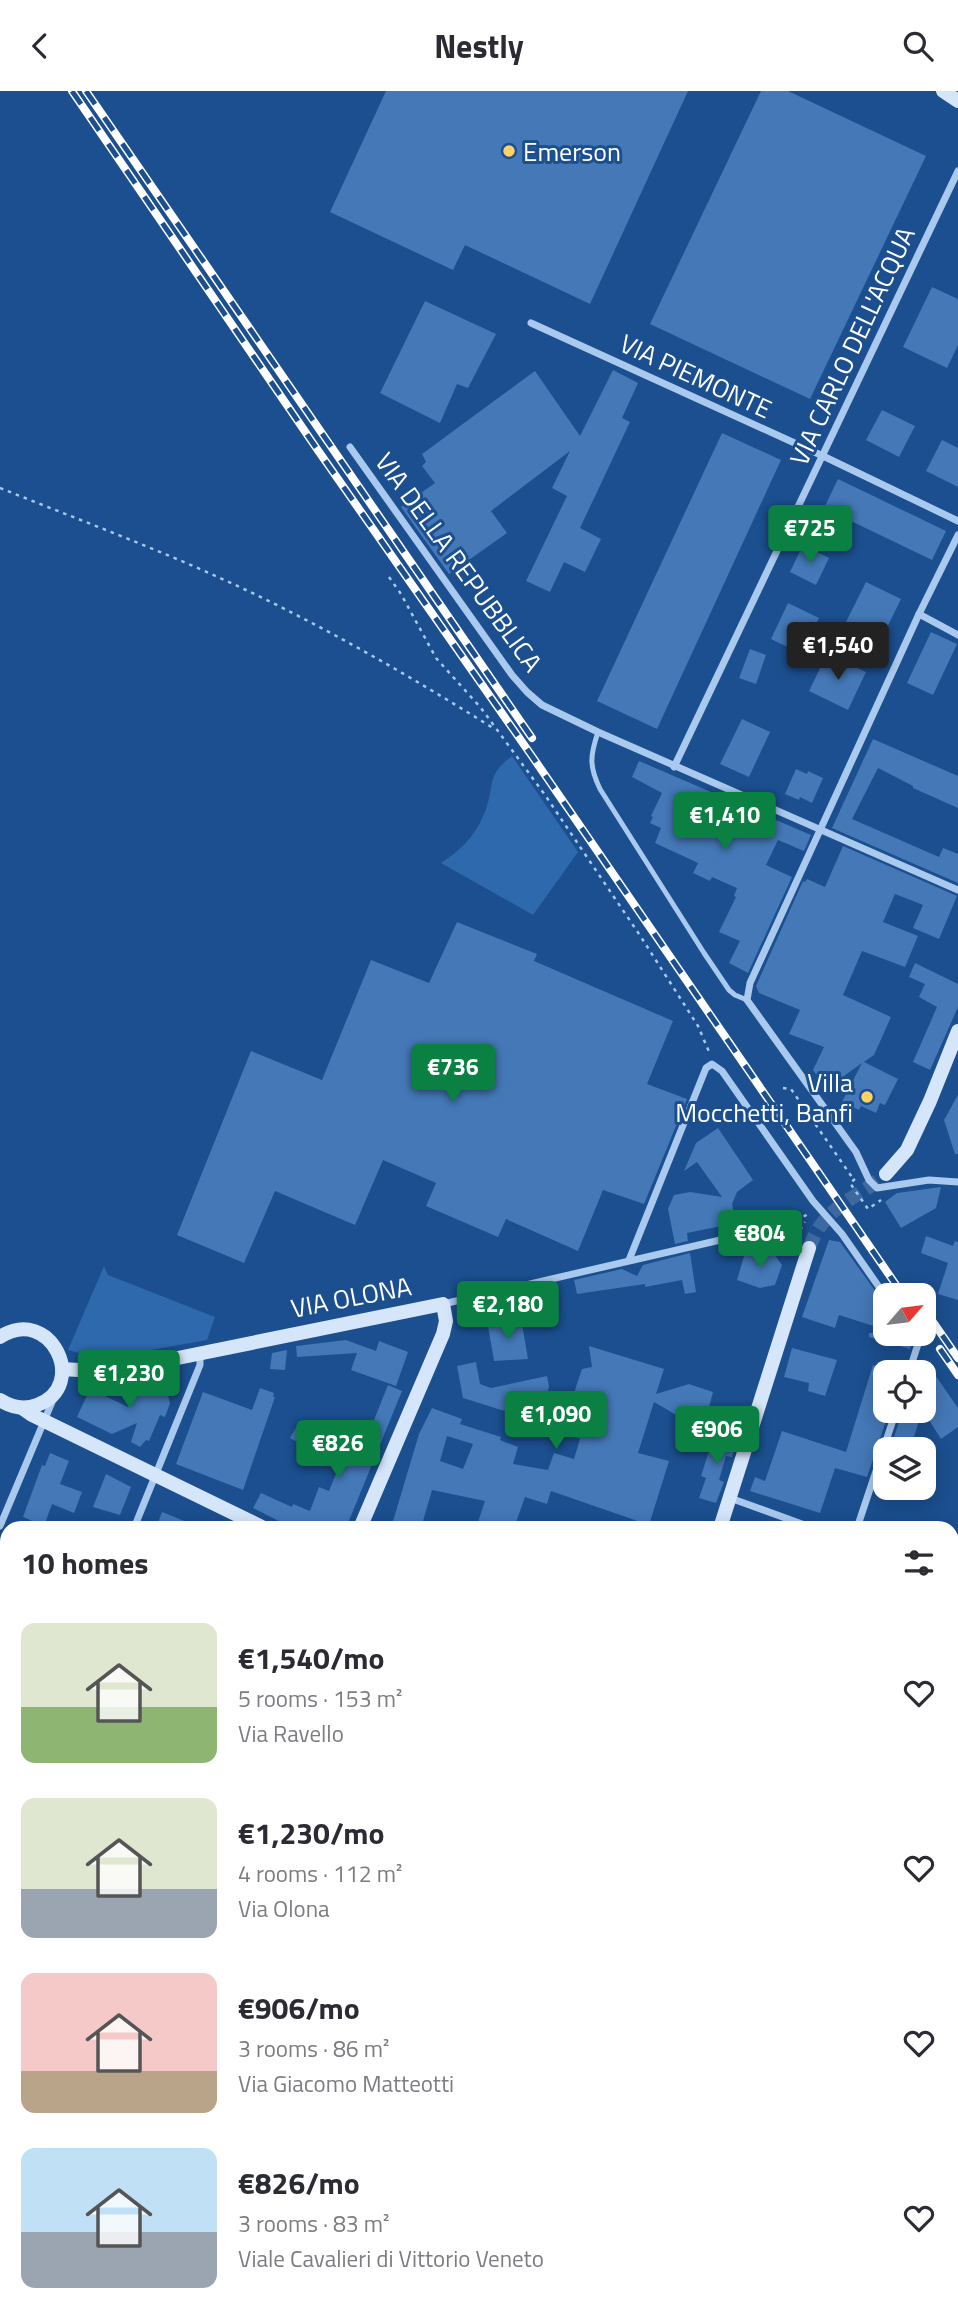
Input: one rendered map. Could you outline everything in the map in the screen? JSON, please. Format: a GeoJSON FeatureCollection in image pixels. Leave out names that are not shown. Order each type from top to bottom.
{"type":"FeatureCollection","features":[{"type":"Feature","properties":{"kind":"street"},"geometry":{"type":"LineString","coordinates":[[943,91],[958,101]]}},
{"type":"Feature","properties":{"kind":"street","name":"VIA CARLO DELL'ACQUA"},"geometry":{"type":"LineString","coordinates":[[674,767],[958,171]]}},
{"type":"Feature","properties":{"kind":"street","name":"VIA PIEMONTE"},"geometry":{"type":"LineString","coordinates":[[531,323],[823,456],[958,521]]}},
{"type":"Feature","properties":{"kind":"street","name":"VIA DELLA REPUBBLICA"},"geometry":{"type":"LineString","coordinates":[[350,447],[527,692],[542,705],[674,767],[958,890]]}},
{"type":"Feature","properties":{"kind":"street"},"geometry":{"type":"LineString","coordinates":[[958,535],[919,614],[750,983],[747,1000],[856,1152],[869,1180],[877,1188],[929,1180],[958,1182]]}},
{"type":"Feature","properties":{"kind":"street"},"geometry":{"type":"LineString","coordinates":[[919,614],[958,635]]}},
{"type":"Feature","properties":{"kind":"street"},"geometry":{"type":"LineString","coordinates":[[886,1174],[911,1141],[958,1031]]}},
{"type":"Feature","properties":{"kind":"street"},"geometry":{"type":"LineString","coordinates":[[629,1260],[706,1067],[712,1064],[722,1071],[819,1209],[842,1234],[876,1283]]}},
{"type":"Feature","properties":{"kind":"street","name":"VIA OLONA"},"geometry":{"type":"LineString","coordinates":[[62,1369],[95,1371],[200,1352],[443,1304],[729,1238]]}},
{"type":"Feature","properties":{"kind":"street"},"geometry":{"type":"LineString","coordinates":[[722,1521],[809,1248]]}},
{"type":"Feature","properties":{"kind":"street"},"geometry":{"type":"LineString","coordinates":[[363,1521],[443,1334],[446,1321],[443,1304]]}},
{"type":"Feature","properties":{"kind":"street"},"geometry":{"type":"LineString","coordinates":[[1,1331],[37,1332],[47,1338],[61,1357],[62,1369],[54,1403],[33,1444],[2,1521]]}},
{"type":"Feature","properties":{"kind":"street"},"geometry":{"type":"LineString","coordinates":[[137,1521],[200,1364],[200,1352]]}},
{"type":"Feature","properties":{"kind":"street"},"geometry":{"type":"LineString","coordinates":[[22,1408],[42,1403],[56,1389]]}},
{"type":"Feature","properties":{"kind":"street"},"geometry":{"type":"LineString","coordinates":[[0,1400],[22,1408],[153,1476],[249,1521]]}},
{"type":"Feature","properties":{"kind":"street"},"geometry":{"type":"LineString","coordinates":[[859,1521],[892,1423]]}},
{"type":"Feature","properties":{"kind":"street"},"geometry":{"type":"LineString","coordinates":[[730,1498],[794,1521]]}},
{"type":"Feature","properties":{"kind":"lane"},"geometry":{"type":"LineString","coordinates":[[598,732],[591,752],[592,771],[600,789],[729,990],[747,1000]]}},
{"type":"Feature","properties":{"kind":"path"},"geometry":{"type":"LineString","coordinates":[[0,488],[256,595],[333,633],[415,679],[496,730]]}},
{"type":"Feature","properties":{"kind":"path"},"geometry":{"type":"LineString","coordinates":[[388,576],[401,594],[436,658],[466,691],[545,795],[641,937],[698,1026],[710,1052],[712,1064]]}},
{"type":"Feature","properties":{"kind":"path"},"geometry":{"type":"LineString","coordinates":[[783,1088],[791,1089],[854,1180]]}},
{"type":"Feature","properties":{"kind":"path"},"geometry":{"type":"LineString","coordinates":[[793,1237],[801,1218],[819,1209]]}},
{"type":"Feature","properties":{"kind":"path"},"geometry":{"type":"LineString","coordinates":[[728,1248],[793,1237],[805,1222]]}},
{"type":"Feature","properties":{"kind":"shaded area"},"geometry":{"type":"Polygon","coordinates":[[[512,756],[578,852],[533,915],[441,863],[472,836],[488,804],[497,770],[512,756]]]}},
{"type":"Feature","properties":{"kind":"shaded area"},"geometry":{"type":"Polygon","coordinates":[[[104,1266],[108,1275],[215,1317],[207,1340],[101,1359],[68,1350],[104,1266]]]}},
{"type":"Feature","properties":{"kind":"building","name":"Emerson"},"geometry":{"type":"Polygon","coordinates":[[[386,91],[688,91],[590,304],[465,245],[453,270],[330,212],[386,91]]]}},
{"type":"Feature","properties":{"kind":"building"},"geometry":{"type":"Polygon","coordinates":[[[761,91],[788,91],[926,156],[810,399],[650,324],[761,91]]]}},
{"type":"Feature","properties":{"kind":"building"},"geometry":{"type":"Polygon","coordinates":[[[932,287],[958,299],[958,345],[947,368],[903,347],[932,287]]]}},
{"type":"Feature","properties":{"kind":"building"},"geometry":{"type":"Polygon","coordinates":[[[425,301],[496,334],[468,388],[457,384],[440,423],[380,393],[425,301]]]}},
{"type":"Feature","properties":{"kind":"building"},"geometry":{"type":"Polygon","coordinates":[[[613,370],[638,383],[622,418],[630,422],[580,528],[601,539],[585,572],[564,562],[550,592],[526,581],[567,496],[552,488],[570,451],[491,511],[507,533],[449,574],[401,507],[435,483],[422,466],[426,462],[422,454],[535,371],[580,436],[613,370]]]}},
{"type":"Feature","properties":{"kind":"building"},"geometry":{"type":"Polygon","coordinates":[[[882,410],[915,426],[899,457],[866,440],[882,410]]]}},
{"type":"Feature","properties":{"kind":"building"},"geometry":{"type":"Polygon","coordinates":[[[722,433],[781,460],[657,729],[597,701],[722,433]]]}},
{"type":"Feature","properties":{"kind":"building"},"geometry":{"type":"Polygon","coordinates":[[[942,440],[958,448],[958,487],[926,471],[942,440]]]}},
{"type":"Feature","properties":{"kind":"building"},"geometry":{"type":"Polygon","coordinates":[[[838,479],[946,531],[932,560],[824,508],[838,479]]]}},
{"type":"Feature","properties":{"kind":"building"},"geometry":{"type":"Polygon","coordinates":[[[803,545],[829,558],[816,585],[790,572],[803,545]]]}},
{"type":"Feature","properties":{"kind":"building"},"geometry":{"type":"Polygon","coordinates":[[[866,582],[901,599],[879,644],[844,626],[866,582]]]}},
{"type":"Feature","properties":{"kind":"building"},"geometry":{"type":"Polygon","coordinates":[[[788,603],[819,618],[802,654],[771,639],[788,603]]]}},
{"type":"Feature","properties":{"kind":"building"},"geometry":{"type":"Polygon","coordinates":[[[931,632],[957,644],[933,695],[907,683],[931,632]]]}},
{"type":"Feature","properties":{"kind":"building"},"geometry":{"type":"Polygon","coordinates":[[[750,649],[766,655],[756,684],[739,678],[750,649]]]}},
{"type":"Feature","properties":{"kind":"building"},"geometry":{"type":"Polygon","coordinates":[[[827,654],[866,672],[848,710],[809,691],[827,654]]]}},
{"type":"Feature","properties":{"kind":"building"},"geometry":{"type":"Polygon","coordinates":[[[742,719],[770,732],[749,777],[720,764],[742,719]]]}},
{"type":"Feature","properties":{"kind":"building"},"geometry":{"type":"Polygon","coordinates":[[[873,739],[958,776],[958,808],[913,788],[878,768],[852,819],[939,857],[943,848],[958,854],[958,883],[832,828],[873,739]]]}},
{"type":"Feature","properties":{"kind":"building"},"geometry":{"type":"Polygon","coordinates":[[[639,761],[811,835],[804,851],[778,840],[766,865],[792,877],[748,973],[729,963],[740,941],[719,932],[736,897],[737,888],[712,877],[710,881],[693,873],[698,863],[655,843],[661,828],[650,823],[662,793],[632,777],[639,761]]]}},
{"type":"Feature","properties":{"kind":"building"},"geometry":{"type":"Polygon","coordinates":[[[796,769],[823,778],[812,803],[785,794],[796,769]]]}},
{"type":"Feature","properties":{"kind":"building"},"geometry":{"type":"Polygon","coordinates":[[[843,846],[957,896],[939,939],[913,928],[923,905],[895,894],[883,922],[918,936],[905,967],[862,951],[843,995],[891,1017],[874,1055],[864,1062],[898,1079],[885,1105],[880,1103],[876,1113],[861,1106],[859,1110],[842,1102],[862,1063],[826,1089],[813,1070],[824,1047],[789,1034],[800,1010],[759,993],[756,986],[803,881],[807,879],[825,887],[843,846]]]}},
{"type":"Feature","properties":{"kind":"building"},"geometry":{"type":"Polygon","coordinates":[[[457,922],[537,954],[534,961],[673,1021],[647,1084],[687,1099],[644,1204],[603,1190],[578,1251],[506,1219],[498,1237],[426,1206],[436,1183],[383,1160],[355,1225],[275,1191],[244,1263],[177,1235],[251,1051],[322,1080],[371,960],[429,983],[457,922]]]}},
{"type":"Feature","properties":{"kind":"building"},"geometry":{"type":"Polygon","coordinates":[[[915,963],[958,984],[958,1007],[930,1070],[913,1062],[937,1007],[919,997],[925,984],[909,977],[915,963]]]}},
{"type":"Feature","properties":{"kind":"building"},"geometry":{"type":"Polygon","coordinates":[[[958,1095],[958,1154],[955,1154],[944,1120],[958,1095]]]}},
{"type":"Feature","properties":{"kind":"building"},"geometry":{"type":"Polygon","coordinates":[[[718,1128],[753,1180],[737,1192],[732,1204],[736,1223],[687,1233],[688,1241],[675,1244],[668,1209],[674,1195],[690,1192],[722,1197],[697,1162],[684,1171],[696,1143],[718,1128]]]}},
{"type":"Feature","properties":{"kind":"building"},"geometry":{"type":"Polygon","coordinates":[[[941,1187],[936,1208],[901,1228],[885,1202],[897,1193],[941,1187]]]}},
{"type":"Feature","properties":{"kind":"building"},"geometry":{"type":"Polygon","coordinates":[[[926,1236],[953,1246],[955,1241],[958,1242],[958,1300],[938,1294],[948,1263],[921,1253],[926,1236]]]}},
{"type":"Feature","properties":{"kind":"building"},"geometry":{"type":"Polygon","coordinates":[[[829,1240],[840,1242],[873,1288],[873,1326],[839,1315],[835,1328],[802,1317],[829,1240]]]}},
{"type":"Feature","properties":{"kind":"building"},"geometry":{"type":"Polygon","coordinates":[[[772,1251],[782,1265],[775,1285],[760,1288],[737,1280],[744,1256],[772,1251]]]}},
{"type":"Feature","properties":{"kind":"building"},"geometry":{"type":"Polygon","coordinates":[[[690,1253],[696,1292],[685,1294],[682,1280],[577,1294],[574,1280],[622,1269],[637,1276],[643,1265],[690,1253]]]}},
{"type":"Feature","properties":{"kind":"building"},"geometry":{"type":"Polygon","coordinates":[[[521,1318],[528,1359],[494,1361],[488,1326],[521,1318]]]}},
{"type":"Feature","properties":{"kind":"building"},"geometry":{"type":"Polygon","coordinates":[[[346,1340],[376,1351],[379,1341],[408,1352],[396,1386],[351,1370],[357,1353],[297,1357],[296,1346],[346,1340]]]}},
{"type":"Feature","properties":{"kind":"building"},"geometry":{"type":"Polygon","coordinates":[[[589,1346],[664,1369],[656,1394],[689,1384],[713,1392],[707,1415],[695,1426],[654,1402],[638,1453],[669,1461],[650,1521],[637,1521],[551,1491],[547,1504],[525,1497],[516,1521],[478,1521],[485,1501],[432,1490],[423,1521],[393,1521],[419,1434],[432,1408],[462,1419],[460,1424],[501,1437],[500,1440],[518,1447],[513,1464],[548,1470],[554,1453],[574,1459],[580,1439],[561,1432],[582,1369],[592,1367],[589,1346]],[[447,1436],[440,1461],[463,1469],[473,1444],[447,1436]]]}},
{"type":"Feature","properties":{"kind":"building"},"geometry":{"type":"Polygon","coordinates":[[[792,1348],[837,1360],[825,1396],[808,1391],[809,1383],[784,1377],[792,1348]]]}},
{"type":"Feature","properties":{"kind":"building"},"geometry":{"type":"Polygon","coordinates":[[[287,1350],[285,1370],[270,1369],[272,1353],[287,1350]]]}},
{"type":"Feature","properties":{"kind":"building"},"geometry":{"type":"Polygon","coordinates":[[[476,1362],[480,1384],[491,1388],[547,1376],[549,1387],[542,1409],[517,1415],[463,1398],[457,1366],[476,1362]]]}},
{"type":"Feature","properties":{"kind":"building"},"geometry":{"type":"Polygon","coordinates":[[[873,1365],[873,1423],[885,1423],[881,1437],[873,1437],[873,1459],[867,1477],[835,1468],[820,1513],[750,1491],[755,1477],[765,1481],[782,1431],[846,1452],[873,1365]]]}},
{"type":"Feature","properties":{"kind":"building"},"geometry":{"type":"Polygon","coordinates":[[[163,1376],[170,1403],[165,1417],[160,1415],[149,1441],[146,1440],[140,1447],[131,1442],[137,1423],[112,1434],[77,1417],[90,1389],[128,1407],[136,1388],[135,1382],[163,1376]]]}},
{"type":"Feature","properties":{"kind":"building"},"geometry":{"type":"Polygon","coordinates":[[[936,1376],[958,1408],[958,1427],[941,1439],[931,1423],[936,1423],[936,1376]]]}},
{"type":"Feature","properties":{"kind":"building"},"geometry":{"type":"Polygon","coordinates":[[[388,1385],[402,1391],[349,1521],[279,1521],[253,1508],[261,1493],[292,1507],[293,1504],[310,1511],[319,1487],[329,1491],[350,1439],[364,1445],[388,1385]]]}},
{"type":"Feature","properties":{"kind":"building"},"geometry":{"type":"Polygon","coordinates":[[[260,1388],[274,1393],[275,1397],[243,1490],[176,1464],[203,1392],[252,1410],[260,1388]]]}},
{"type":"Feature","properties":{"kind":"building"},"geometry":{"type":"Polygon","coordinates":[[[899,1423],[918,1423],[914,1437],[894,1437],[899,1423]]]}},
{"type":"Feature","properties":{"kind":"building"},"geometry":{"type":"Polygon","coordinates":[[[297,1426],[312,1435],[306,1447],[290,1438],[297,1426]]]}},
{"type":"Feature","properties":{"kind":"building"},"geometry":{"type":"Polygon","coordinates":[[[721,1429],[739,1435],[732,1457],[726,1456],[719,1480],[724,1482],[716,1503],[699,1498],[706,1478],[701,1476],[710,1448],[716,1450],[721,1429]]]}},
{"type":"Feature","properties":{"kind":"building"},"geometry":{"type":"Polygon","coordinates":[[[50,1453],[69,1461],[60,1484],[82,1492],[74,1513],[52,1504],[46,1521],[32,1521],[23,1517],[42,1465],[45,1466],[50,1453]]]}},
{"type":"Feature","properties":{"kind":"building"},"geometry":{"type":"Polygon","coordinates":[[[106,1474],[131,1487],[120,1515],[93,1507],[106,1474]]]}},
{"type":"Feature","properties":{"kind":"building"},"geometry":{"type":"Polygon","coordinates":[[[162,1512],[184,1521],[159,1521],[162,1512]]]}},
{"type":"Feature","properties":{"kind":"tunnel"},"geometry":{"type":"LineString","coordinates":[[809,1248],[823,1222],[832,1213],[886,1174]]}},
{"type":"Feature","properties":{"kind":"railway"},"geometry":{"type":"LineString","coordinates":[[72,91],[895,1283]]}},
{"type":"Feature","properties":{"kind":"railway"},"geometry":{"type":"LineString","coordinates":[[86,91],[532,738]]}},
{"type":"Feature","properties":{"kind":"railway"},"geometry":{"type":"LineString","coordinates":[[936,1326],[958,1358]]}},
{"type":"Feature","properties":{"kind":"railway"},"geometry":{"type":"LineString","coordinates":[[940,1349],[958,1375]]}},
{"type":"Feature","properties":{"kind":"place","name":"Emerson"},"geometry":{"type":"Point","coordinates":[509,151]}},
{"type":"Feature","properties":{"kind":"place","name":"Villa Mocchetti, Banfi"},"geometry":{"type":"Point","coordinates":[867,1097]}}]}
